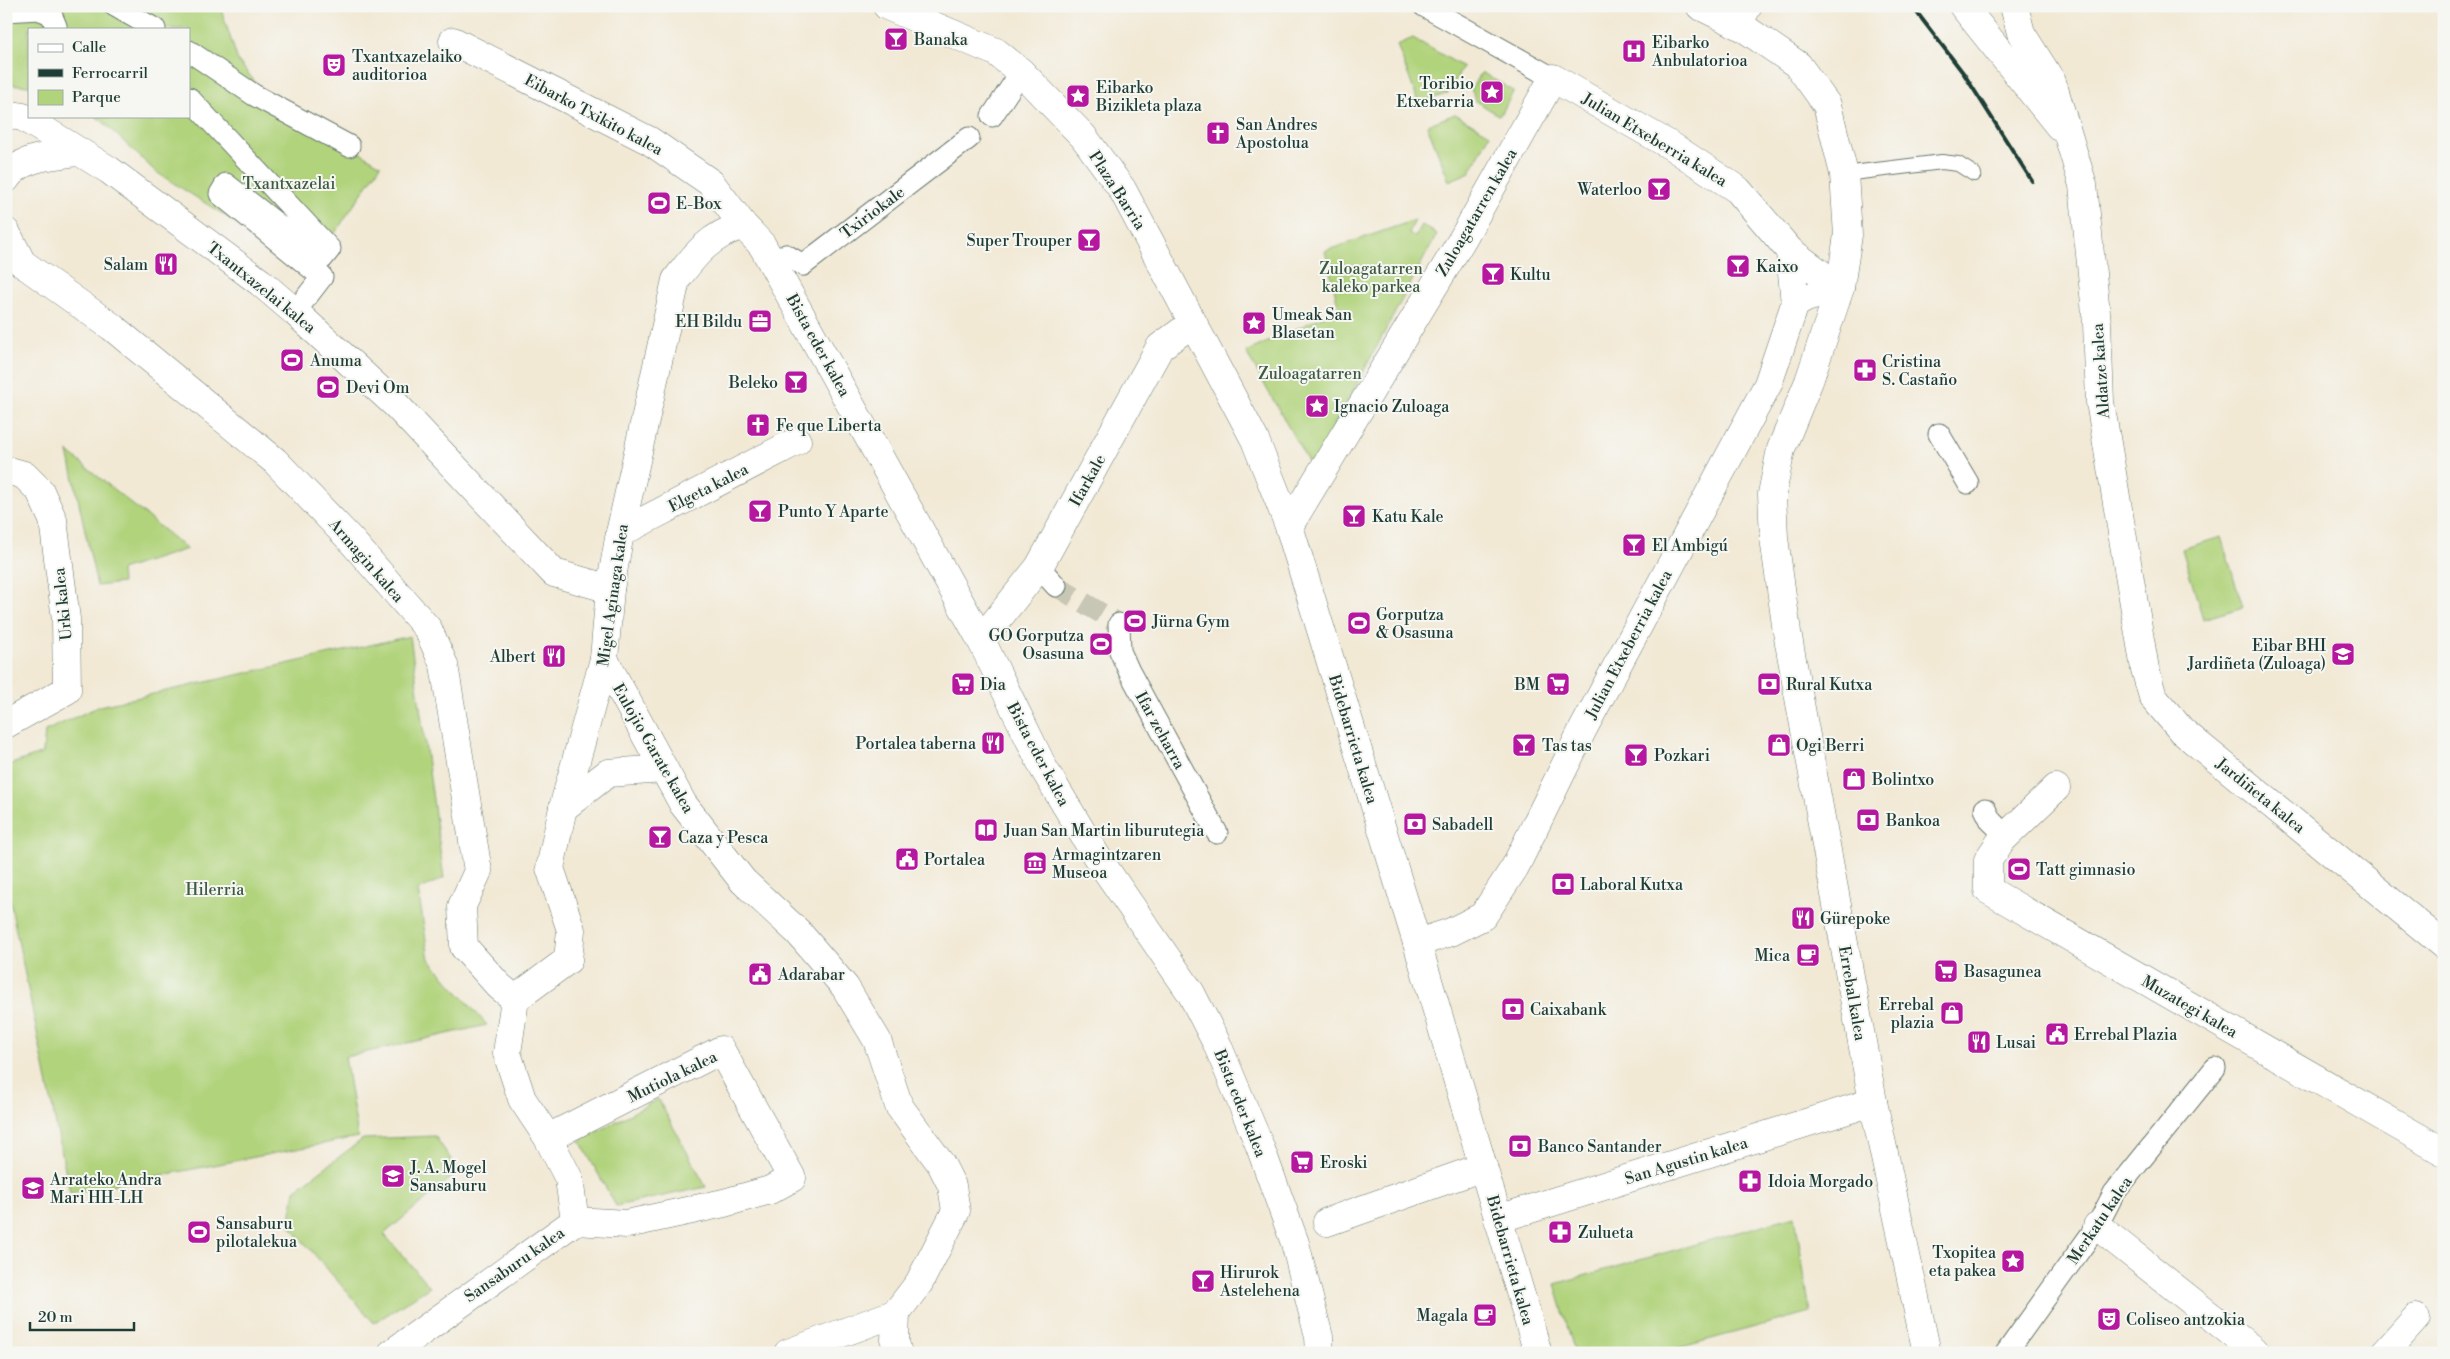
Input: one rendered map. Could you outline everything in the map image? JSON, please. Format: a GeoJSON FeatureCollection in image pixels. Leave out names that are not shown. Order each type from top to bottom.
{"type":"FeatureCollection","features":[{"type":"Feature","properties":{"kind":"street"},"geometry":{"type":"LineString","coordinates":[[102,6],[123,28]]}},
{"type":"Feature","properties":{"kind":"street"},"geometry":{"type":"LineString","coordinates":[[115,6],[153,28]]}},
{"type":"Feature","properties":{"kind":"street","name":"Plaza Barria"},"geometry":{"type":"LineString","coordinates":[[887,6],[996,52],[1021,72],[1083,136],[1122,189],[1193,323]]}},
{"type":"Feature","properties":{"kind":"street"},"geometry":{"type":"LineString","coordinates":[[1424,6],[1554,78]]}},
{"type":"Feature","properties":{"kind":"street"},"geometry":{"type":"LineString","coordinates":[[1700,6],[1743,15],[1798,65],[1827,105],[1844,174],[1848,235],[1840,288],[1806,298],[1795,304]]}},
{"type":"Feature","properties":{"kind":"street","name":"Aldatze kalea"},"geometry":{"type":"LineString","coordinates":[[1963,6],[2067,135]]}},
{"type":"Feature","properties":{"kind":"street","name":"Aldatze kalea"},"geometry":{"type":"LineString","coordinates":[[2014,6],[2021,33],[2052,82],[2083,185],[2096,314],[2100,402],[2134,608]]}},
{"type":"Feature","properties":{"kind":"street"},"geometry":{"type":"LineString","coordinates":[[6,11],[38,9],[51,14],[56,26],[55,28]]}},
{"type":"Feature","properties":{"kind":"street","name":"Eibarko Txikito kalea"},"geometry":{"type":"LineString","coordinates":[[453,40],[650,141],[711,183],[743,225]]}},
{"type":"Feature","properties":{"kind":"street"},"geometry":{"type":"LineString","coordinates":[[190,53],[254,95],[350,146]]}},
{"type":"Feature","properties":{"kind":"street"},"geometry":{"type":"LineString","coordinates":[[992,116],[1021,72]]}},
{"type":"Feature","properties":{"kind":"street","name":"Julian Etxeberria kalea"},"geometry":{"type":"LineString","coordinates":[[1554,78],[1674,147],[1738,190],[1790,251],[1840,288]]}},
{"type":"Feature","properties":{"kind":"street","name":"Zuloagatarren kalea"},"geometry":{"type":"LineString","coordinates":[[1289,526],[1463,238],[1554,78]]}},
{"type":"Feature","properties":{"kind":"street"},"geometry":{"type":"LineString","coordinates":[[190,99],[330,249],[322,258],[226,184],[220,194],[322,277],[295,312]]}},
{"type":"Feature","properties":{"kind":"street","name":"Txantxazelai kalea"},"geometry":{"type":"LineString","coordinates":[[6,114],[23,117],[109,170],[260,282],[396,405],[554,573],[610,589]]}},
{"type":"Feature","properties":{"kind":"street","name":"Txiriokale"},"geometry":{"type":"LineString","coordinates":[[773,263],[786,255],[803,265],[969,138]]}},
{"type":"Feature","properties":{"kind":"street"},"geometry":{"type":"LineString","coordinates":[[6,179],[12,171],[34,158],[78,152]]}},
{"type":"Feature","properties":{"kind":"street","name":"Bista eder kalea"},"geometry":{"type":"LineString","coordinates":[[743,225],[762,245],[773,263],[981,640],[1044,769],[1097,857],[1192,993],[1217,1044],[1255,1135],[1295,1243],[1319,1336],[1320,1353]]}},
{"type":"Feature","properties":{"kind":"street","name":"Migel Aginaga kalea"},"geometry":{"type":"LineString","coordinates":[[515,999],[568,960],[571,930],[550,868],[563,808],[604,658],[610,589],[620,532],[676,280],[702,248],[722,232],[743,225]]}},
{"type":"Feature","properties":{"kind":"street","name":"Armagin kalea"},"geometry":{"type":"LineString","coordinates":[[6,232],[14,252],[22,263],[112,327],[275,461],[350,538],[428,629],[444,665],[478,871],[462,906],[464,947],[499,986],[515,999]]}},
{"type":"Feature","properties":{"kind":"street","name":"Julian Etxeberria kalea"},"geometry":{"type":"LineString","coordinates":[[1417,943],[1451,932],[1483,916],[1515,867],[1582,732],[1768,384],[1795,304],[1790,251]]}},
{"type":"Feature","properties":{"kind":"street","name":"Errebal kalea"},"geometry":{"type":"LineString","coordinates":[[1840,288],[1809,381],[1781,449],[1772,494],[1774,538],[1787,632],[1873,1102],[1927,1353]]}},
{"type":"Feature","properties":{"kind":"street","name":"Bidebarrieta kalea"},"geometry":{"type":"LineString","coordinates":[[1193,323],[1255,440],[1289,526],[1417,943],[1538,1353]]}},
{"type":"Feature","properties":{"kind":"street","name":"Ifarkale"},"geometry":{"type":"LineString","coordinates":[[981,640],[1047,577],[1160,347],[1193,323]]}},
{"type":"Feature","properties":{"kind":"street"},"geometry":{"type":"LineString","coordinates":[[1939,434],[1968,483]]}},
{"type":"Feature","properties":{"kind":"street","name":"Elgeta kalea"},"geometry":{"type":"LineString","coordinates":[[620,532],[797,441]]}},
{"type":"Feature","properties":{"kind":"street","name":"Urki kalea"},"geometry":{"type":"LineString","coordinates":[[6,470],[24,475],[40,491],[53,520],[66,618],[67,690],[6,724]]}},
{"type":"Feature","properties":{"kind":"street","name":"Jardiñeta kalea"},"geometry":{"type":"LineString","coordinates":[[2134,608],[2145,669],[2153,697],[2182,731],[2444,946]]}},
{"type":"Feature","properties":{"kind":"street","name":"Ifar zeharra"},"geometry":{"type":"LineString","coordinates":[[1119,624],[1120,651],[1129,672],[1217,833]]}},
{"type":"Feature","properties":{"kind":"street","name":"Eulojio Garate kalea"},"geometry":{"type":"LineString","coordinates":[[604,658],[683,804],[743,881],[798,932],[845,987],[877,1040],[899,1106],[941,1164],[952,1186],[956,1211],[919,1284],[896,1313]]}},
{"type":"Feature","properties":{"kind":"street"},"geometry":{"type":"LineString","coordinates":[[563,808],[608,774],[664,769]]}},
{"type":"Feature","properties":{"kind":"street","name":"Muzategi kalea"},"geometry":{"type":"LineString","coordinates":[[2056,788],[2006,836],[1988,860],[1988,890],[2444,1152]]}},
{"type":"Feature","properties":{"kind":"street"},"geometry":{"type":"LineString","coordinates":[[1985,809],[1991,821],[2006,836]]}},
{"type":"Feature","properties":{"kind":"street"},"geometry":{"type":"LineString","coordinates":[[515,999],[507,1053],[522,1099],[548,1138],[569,1179],[575,1221]]}},
{"type":"Feature","properties":{"kind":"street","name":"Mutiola kalea"},"geometry":{"type":"LineString","coordinates":[[548,1138],[721,1050],[792,1178]]}},
{"type":"Feature","properties":{"kind":"street","name":"Merkatu kalea"},"geometry":{"type":"LineString","coordinates":[[2006,1353],[2097,1226],[2114,1193],[2215,1068]]}},
{"type":"Feature","properties":{"kind":"street","name":"San Agustin kalea"},"geometry":{"type":"LineString","coordinates":[[1498,1219],[1873,1102]]}},
{"type":"Feature","properties":{"kind":"street"},"geometry":{"type":"LineString","coordinates":[[1327,1222],[1483,1168]]}},
{"type":"Feature","properties":{"kind":"street","name":"Sansaburu kalea"},"geometry":{"type":"LineString","coordinates":[[392,1353],[450,1309],[575,1221],[627,1224],[724,1203],[770,1190],[792,1178]]}},
{"type":"Feature","properties":{"kind":"street"},"geometry":{"type":"LineString","coordinates":[[2097,1226],[2257,1353]]}},
{"type":"Feature","properties":{"kind":"street"},"geometry":{"type":"LineString","coordinates":[[788,1353],[896,1313],[895,1342],[898,1353]]}},
{"type":"Feature","properties":{"kind":"street"},"geometry":{"type":"LineString","coordinates":[[2385,1353],[2416,1318]]}},
{"type":"Feature","properties":{"kind":"lane"},"geometry":{"type":"LineString","coordinates":[[1844,174],[1942,162],[1958,164],[1974,174]]}},
{"type":"Feature","properties":{"kind":"green space","name":"Txantxazelai"},"geometry":{"type":"Polygon","coordinates":[[[6,6],[220,6],[238,61],[264,93],[381,165],[308,273],[232,220],[156,172],[98,118],[190,118],[190,28],[28,28],[28,86],[6,84],[6,6]]]}},
{"type":"Feature","properties":{"kind":"green space"},"geometry":{"type":"Polygon","coordinates":[[[1413,38],[1463,67],[1448,93],[1419,104],[1397,45],[1413,38]]]}},
{"type":"Feature","properties":{"kind":"green space"},"geometry":{"type":"Polygon","coordinates":[[[1481,73],[1513,92],[1502,113],[1498,115],[1476,101],[1471,89],[1481,73]]]}},
{"type":"Feature","properties":{"kind":"green space"},"geometry":{"type":"Polygon","coordinates":[[[1455,114],[1490,134],[1470,172],[1449,181],[1427,125],[1455,114]]]}},
{"type":"Feature","properties":{"kind":"green space"},"geometry":{"type":"Polygon","coordinates":[[[1415,220],[1409,233],[1415,237],[1422,225],[1437,234],[1316,460],[1311,462],[1307,460],[1246,352],[1339,309],[1325,251],[1415,220]]]}},
{"type":"Feature","properties":{"kind":"green space"},"geometry":{"type":"Polygon","coordinates":[[[68,452],[187,549],[121,570],[122,583],[97,586],[68,452]]]}},
{"type":"Feature","properties":{"kind":"green space"},"geometry":{"type":"Polygon","coordinates":[[[2221,537],[2243,607],[2203,619],[2182,549],[2221,537]]]}},
{"type":"Feature","properties":{"kind":"green space","name":"Hilerria"},"geometry":{"type":"Polygon","coordinates":[[[410,636],[444,878],[418,890],[429,959],[487,1025],[345,1057],[358,1137],[70,1193],[6,882],[6,766],[43,753],[45,731],[100,706],[410,636]]]}},
{"type":"Feature","properties":{"kind":"green space"},"geometry":{"type":"Polygon","coordinates":[[[658,1099],[706,1187],[616,1206],[580,1141],[658,1099]]]}},
{"type":"Feature","properties":{"kind":"green space"},"geometry":{"type":"Polygon","coordinates":[[[435,1136],[459,1171],[384,1234],[430,1287],[374,1323],[289,1225],[295,1190],[363,1139],[435,1136]]]}},
{"type":"Feature","properties":{"kind":"green space"},"geometry":{"type":"Polygon","coordinates":[[[1795,1216],[1810,1312],[1660,1353],[1575,1353],[1555,1284],[1795,1216]]]}},
{"type":"Feature","properties":{"kind":"tunnel"},"geometry":{"type":"LineString","coordinates":[[1056,586],[1119,624]]}},
{"type":"Feature","properties":{"kind":"railway"},"geometry":{"type":"LineString","coordinates":[[1912,6],[1964,74],[2032,181]]}},
{"type":"Feature","properties":{"kind":"place","name":"Banaka"},"geometry":{"type":"Point","coordinates":[896,39]}},
{"type":"Feature","properties":{"kind":"place","name":"Eibarko Anbulatorioa"},"geometry":{"type":"Point","coordinates":[1634,51]}},
{"type":"Feature","properties":{"kind":"place","name":"Txantxazelaiko auditorioa"},"geometry":{"type":"Point","coordinates":[334,65]}},
{"type":"Feature","properties":{"kind":"place","name":"Toribio Etxebarria"},"geometry":{"type":"Point","coordinates":[1492,92]}},
{"type":"Feature","properties":{"kind":"place","name":"Eibarko Bizikleta plaza"},"geometry":{"type":"Point","coordinates":[1078,96]}},
{"type":"Feature","properties":{"kind":"place","name":"San Andres Apostolua"},"geometry":{"type":"Point","coordinates":[1218,133]}},
{"type":"Feature","properties":{"kind":"place","name":"Waterloo"},"geometry":{"type":"Point","coordinates":[1659,189]}},
{"type":"Feature","properties":{"kind":"place","name":"E-Box"},"geometry":{"type":"Point","coordinates":[659,203]}},
{"type":"Feature","properties":{"kind":"place","name":"Super Trouper"},"geometry":{"type":"Point","coordinates":[1089,240]}},
{"type":"Feature","properties":{"kind":"place","name":"Salam"},"geometry":{"type":"Point","coordinates":[166,264]}},
{"type":"Feature","properties":{"kind":"place","name":"Kaixo"},"geometry":{"type":"Point","coordinates":[1738,266]}},
{"type":"Feature","properties":{"kind":"place","name":"Kultu"},"geometry":{"type":"Point","coordinates":[1493,274]}},
{"type":"Feature","properties":{"kind":"place","name":"EH Bildu"},"geometry":{"type":"Point","coordinates":[760,321]}},
{"type":"Feature","properties":{"kind":"place","name":"Umeak San Blasetan"},"geometry":{"type":"Point","coordinates":[1254,323]}},
{"type":"Feature","properties":{"kind":"place","name":"Anuma"},"geometry":{"type":"Point","coordinates":[292,360]}},
{"type":"Feature","properties":{"kind":"place","name":"Cristina S. Castaño"},"geometry":{"type":"Point","coordinates":[1865,370]}},
{"type":"Feature","properties":{"kind":"place","name":"Beleko"},"geometry":{"type":"Point","coordinates":[796,382]}},
{"type":"Feature","properties":{"kind":"place","name":"Devi Om"},"geometry":{"type":"Point","coordinates":[328,387]}},
{"type":"Feature","properties":{"kind":"place","name":"Ignacio Zuloaga"},"geometry":{"type":"Point","coordinates":[1317,406]}},
{"type":"Feature","properties":{"kind":"place","name":"Fe que Liberta"},"geometry":{"type":"Point","coordinates":[758,425]}},
{"type":"Feature","properties":{"kind":"place","name":"Punto Y Aparte"},"geometry":{"type":"Point","coordinates":[760,511]}},
{"type":"Feature","properties":{"kind":"place","name":"Katu Kale"},"geometry":{"type":"Point","coordinates":[1354,516]}},
{"type":"Feature","properties":{"kind":"place","name":"El Ambigú"},"geometry":{"type":"Point","coordinates":[1634,545]}},
{"type":"Feature","properties":{"kind":"place","name":"Jürna Gym"},"geometry":{"type":"Point","coordinates":[1135,621]}},
{"type":"Feature","properties":{"kind":"place","name":"Gorputza & Osasuna"},"geometry":{"type":"Point","coordinates":[1359,623]}},
{"type":"Feature","properties":{"kind":"place","name":"GO Gorputza Osasuna"},"geometry":{"type":"Point","coordinates":[1101,644]}},
{"type":"Feature","properties":{"kind":"place","name":"Eibar BHI Jardiñeta (Zuloaga)"},"geometry":{"type":"Point","coordinates":[2343,654]}},
{"type":"Feature","properties":{"kind":"place","name":"Albert"},"geometry":{"type":"Point","coordinates":[554,656]}},
{"type":"Feature","properties":{"kind":"place","name":"Dia"},"geometry":{"type":"Point","coordinates":[963,684]}},
{"type":"Feature","properties":{"kind":"place","name":"BM"},"geometry":{"type":"Point","coordinates":[1558,684]}},
{"type":"Feature","properties":{"kind":"place","name":"Rural Kutxa"},"geometry":{"type":"Point","coordinates":[1769,684]}},
{"type":"Feature","properties":{"kind":"place","name":"Portalea taberna"},"geometry":{"type":"Point","coordinates":[993,743]}},
{"type":"Feature","properties":{"kind":"place","name":"Tas tas"},"geometry":{"type":"Point","coordinates":[1524,745]}},
{"type":"Feature","properties":{"kind":"place","name":"Ogi Berri"},"geometry":{"type":"Point","coordinates":[1779,745]}},
{"type":"Feature","properties":{"kind":"place","name":"Pozkari"},"geometry":{"type":"Point","coordinates":[1636,755]}},
{"type":"Feature","properties":{"kind":"place","name":"Bolintxo"},"geometry":{"type":"Point","coordinates":[1854,779]}},
{"type":"Feature","properties":{"kind":"place","name":"Bankoa"},"geometry":{"type":"Point","coordinates":[1868,820]}},
{"type":"Feature","properties":{"kind":"place","name":"Sabadell"},"geometry":{"type":"Point","coordinates":[1415,824]}},
{"type":"Feature","properties":{"kind":"place","name":"Juan San Martin liburutegia"},"geometry":{"type":"Point","coordinates":[986,830]}},
{"type":"Feature","properties":{"kind":"place","name":"Caza y Pesca"},"geometry":{"type":"Point","coordinates":[660,837]}},
{"type":"Feature","properties":{"kind":"place","name":"Portalea"},"geometry":{"type":"Point","coordinates":[907,859]}},
{"type":"Feature","properties":{"kind":"place","name":"Armagintzaren Museoa"},"geometry":{"type":"Point","coordinates":[1035,863]}},
{"type":"Feature","properties":{"kind":"place","name":"Tatt gimnasio"},"geometry":{"type":"Point","coordinates":[2019,869]}},
{"type":"Feature","properties":{"kind":"place","name":"Laboral Kutxa"},"geometry":{"type":"Point","coordinates":[1563,884]}},
{"type":"Feature","properties":{"kind":"place","name":"Gürepoke"},"geometry":{"type":"Point","coordinates":[1803,918]}},
{"type":"Feature","properties":{"kind":"place","name":"Mica"},"geometry":{"type":"Point","coordinates":[1808,955]}},
{"type":"Feature","properties":{"kind":"place","name":"Basagunea"},"geometry":{"type":"Point","coordinates":[1946,971]}},
{"type":"Feature","properties":{"kind":"place","name":"Adarabar"},"geometry":{"type":"Point","coordinates":[760,974]}},
{"type":"Feature","properties":{"kind":"place","name":"Caixabank"},"geometry":{"type":"Point","coordinates":[1513,1009]}},
{"type":"Feature","properties":{"kind":"place","name":"Errebal plazia"},"geometry":{"type":"Point","coordinates":[1952,1013]}},
{"type":"Feature","properties":{"kind":"place","name":"Errebal Plazia"},"geometry":{"type":"Point","coordinates":[2057,1034]}},
{"type":"Feature","properties":{"kind":"place","name":"Lusai"},"geometry":{"type":"Point","coordinates":[1979,1042]}},
{"type":"Feature","properties":{"kind":"place","name":"Banco Santander"},"geometry":{"type":"Point","coordinates":[1520,1146]}},
{"type":"Feature","properties":{"kind":"place","name":"Eroski"},"geometry":{"type":"Point","coordinates":[1302,1162]}},
{"type":"Feature","properties":{"kind":"place","name":"J. A. Mogel Sansaburu"},"geometry":{"type":"Point","coordinates":[393,1176]}},
{"type":"Feature","properties":{"kind":"place","name":"Idoia Morgado"},"geometry":{"type":"Point","coordinates":[1750,1181]}},
{"type":"Feature","properties":{"kind":"place","name":"Arrateko Andra Mari HH-LH"},"geometry":{"type":"Point","coordinates":[33,1188]}},
{"type":"Feature","properties":{"kind":"place","name":"Sansaburu pilotalekua"},"geometry":{"type":"Point","coordinates":[199,1232]}},
{"type":"Feature","properties":{"kind":"place","name":"Zulueta"},"geometry":{"type":"Point","coordinates":[1560,1232]}},
{"type":"Feature","properties":{"kind":"place","name":"Txopitea eta pakea"},"geometry":{"type":"Point","coordinates":[2013,1261]}},
{"type":"Feature","properties":{"kind":"place","name":"Hirurok Astelehena"},"geometry":{"type":"Point","coordinates":[1203,1281]}},
{"type":"Feature","properties":{"kind":"place","name":"Magala"},"geometry":{"type":"Point","coordinates":[1485,1315]}},
{"type":"Feature","properties":{"kind":"place","name":"Coliseo antzokia"},"geometry":{"type":"Point","coordinates":[2109,1319]}},
{"type":"Feature","properties":{"kind":"park label","name":"Zuloagatarren kaleko parkea"},"geometry":{"type":"Point","coordinates":[1371,277]}},
{"type":"Feature","properties":{"kind":"park label","name":"Zuloagatarren"},"geometry":{"type":"Point","coordinates":[1310,373]}}]}
